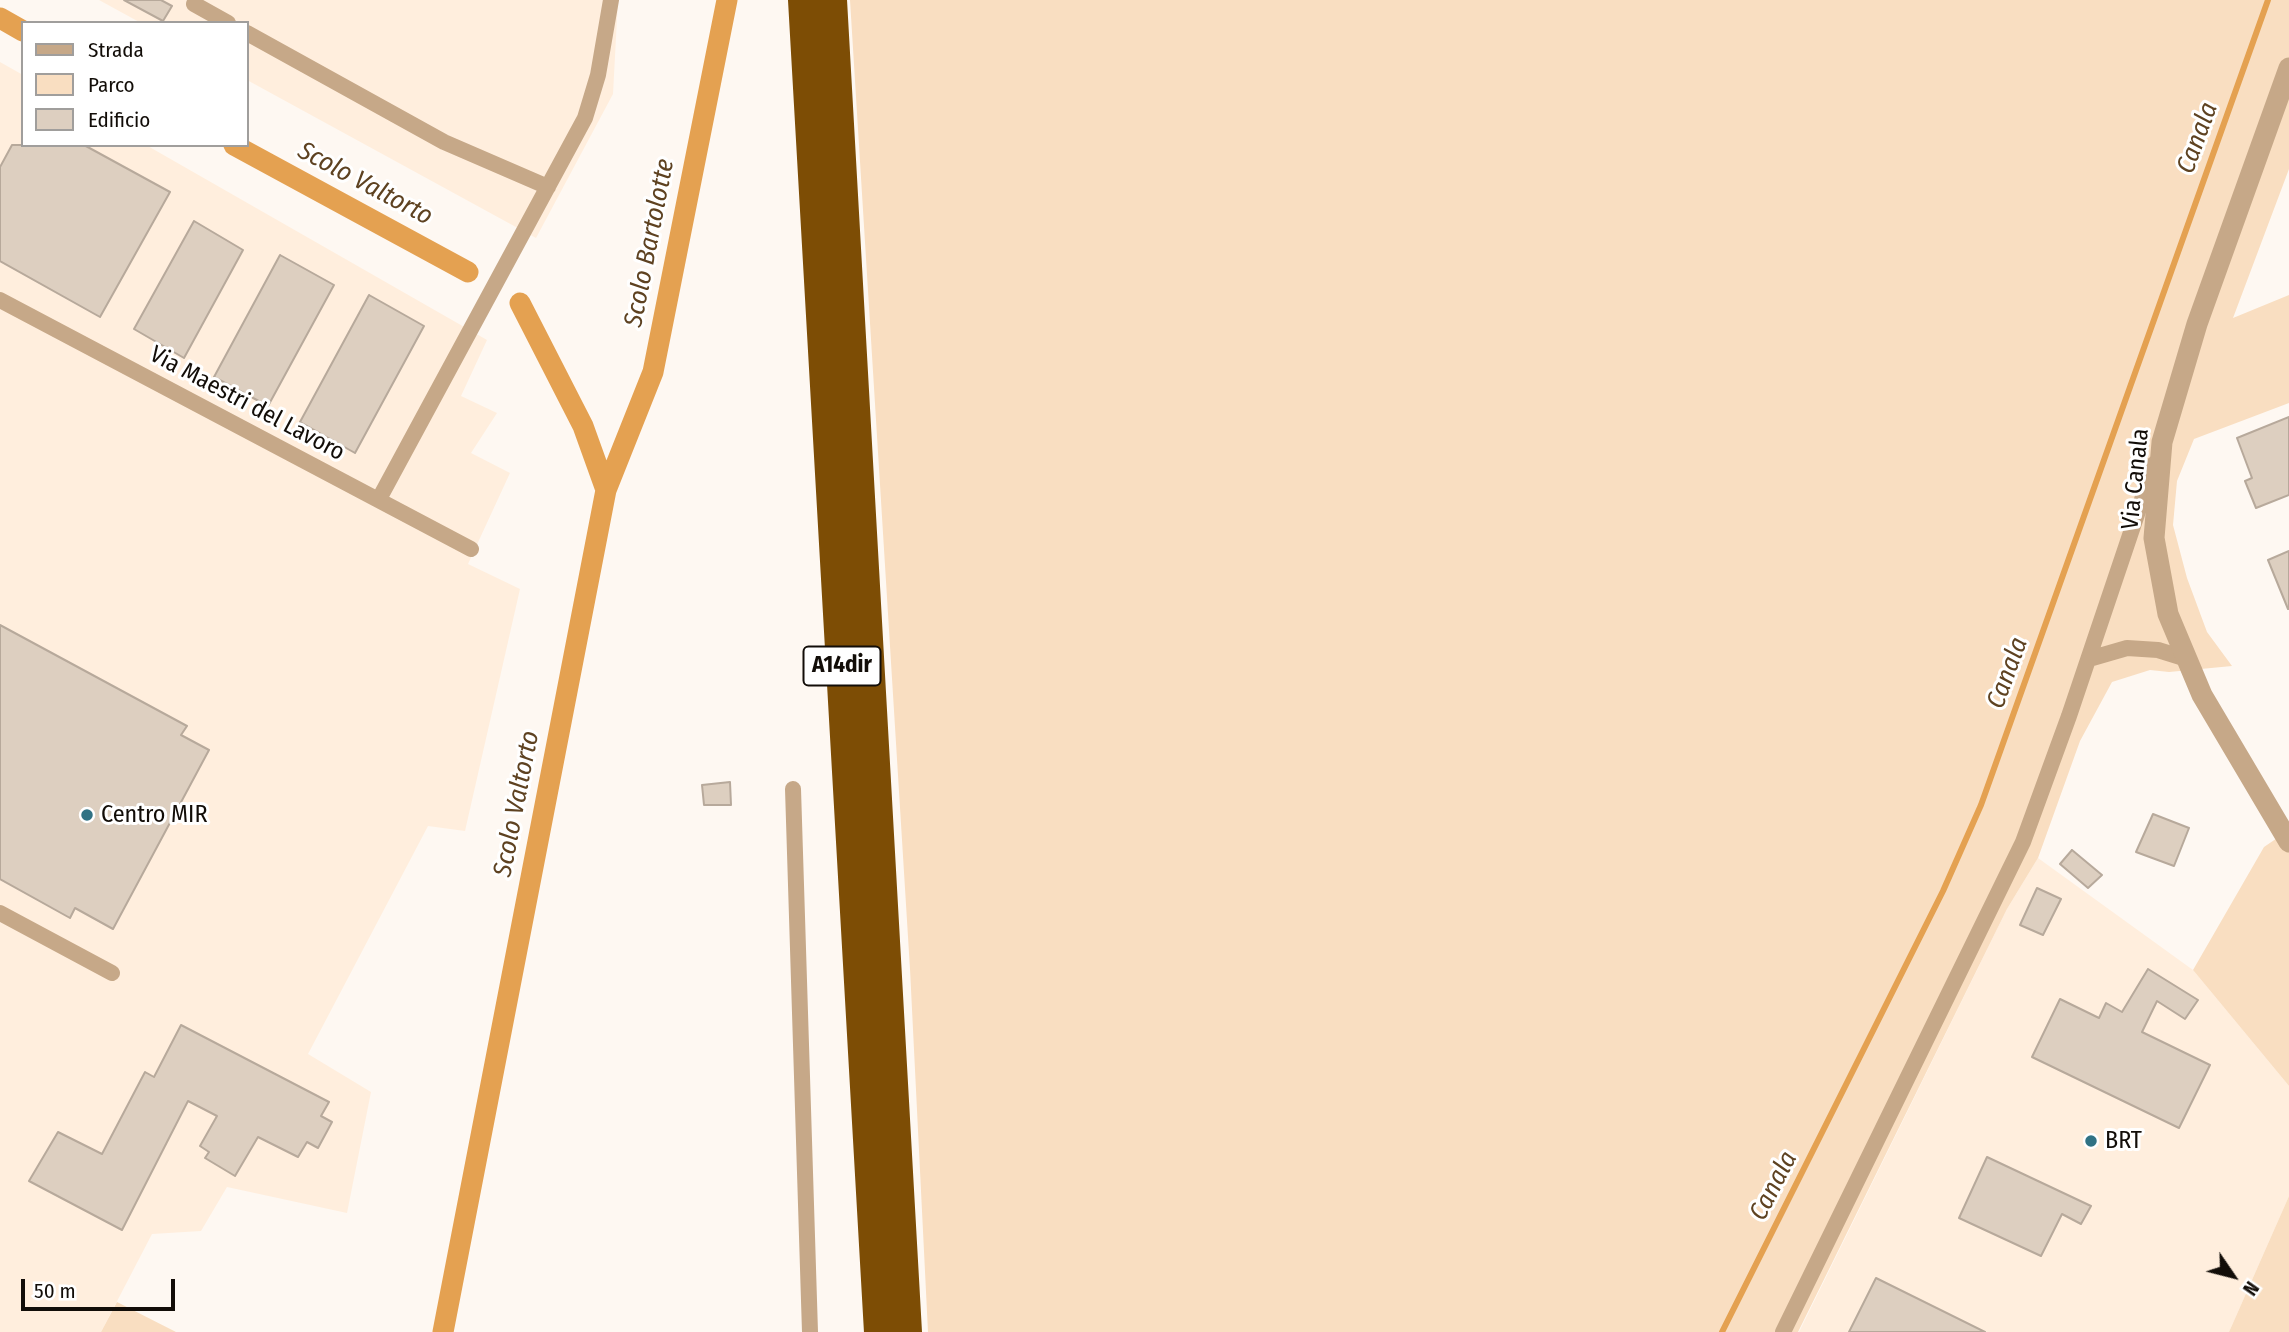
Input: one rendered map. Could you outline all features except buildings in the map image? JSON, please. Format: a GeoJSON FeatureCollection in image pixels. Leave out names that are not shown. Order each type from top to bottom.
{"type":"FeatureCollection","features":[{"type":"Feature","properties":{"kind":"highway","name":"A14dir"},"geometry":{"type":"LineString","coordinates":[[803,0],[879,1332]]}},
{"type":"Feature","properties":{"kind":"highway","name":"A14dir"},"geometry":{"type":"LineString","coordinates":[[832,0],[907,1332]]}},
{"type":"Feature","properties":{"kind":"street"},"geometry":{"type":"LineString","coordinates":[[380,499],[585,118],[598,75],[611,0]]}},
{"type":"Feature","properties":{"kind":"street"},"geometry":{"type":"LineString","coordinates":[[194,4],[224,21]]}},
{"type":"Feature","properties":{"kind":"street"},"geometry":{"type":"LineString","coordinates":[[248,34],[444,142],[548,187]]}},
{"type":"Feature","properties":{"kind":"street","name":"Via Canala"},"geometry":{"type":"LineString","coordinates":[[2289,68],[2197,324],[2162,442],[2154,538],[2168,614],[2202,695],[2289,842]]}},
{"type":"Feature","properties":{"kind":"street","name":"Via Maestri del Lavoro"},"geometry":{"type":"LineString","coordinates":[[0,300],[471,549]]}},
{"type":"Feature","properties":{"kind":"street"},"geometry":{"type":"LineString","coordinates":[[1783,1332],[2023,842],[2089,659],[2162,442]]}},
{"type":"Feature","properties":{"kind":"street"},"geometry":{"type":"LineString","coordinates":[[2089,659],[2127,648],[2158,650],[2187,659]]}},
{"type":"Feature","properties":{"kind":"street"},"geometry":{"type":"LineString","coordinates":[[793,789],[810,1332]]}},
{"type":"Feature","properties":{"kind":"street"},"geometry":{"type":"LineString","coordinates":[[0,912],[112,973]]}},
{"type":"Feature","properties":{"kind":"shaded area"},"geometry":{"type":"Polygon","coordinates":[[[99,0],[618,0],[613,94],[536,238],[248,81],[248,21],[137,21],[99,0]]]}},
{"type":"Feature","properties":{"kind":"shaded area"},"geometry":{"type":"Polygon","coordinates":[[[0,62],[21,74],[21,147],[149,147],[487,340],[461,396],[497,413],[471,453],[510,473],[468,564],[520,589],[465,831],[428,826],[308,1054],[371,1092],[347,1213],[227,1187],[201,1231],[152,1234],[101,1332],[0,1332],[0,62]]]}},
{"type":"Feature","properties":{"kind":"shaded area","name":"BRT"},"geometry":{"type":"Polygon","coordinates":[[[2038,858],[2193,970],[2289,1086],[2289,1196],[2229,1332],[1799,1332],[2007,909],[2038,858]]]}},
{"type":"Feature","properties":{"kind":"green space"},"geometry":{"type":"Polygon","coordinates":[[[850,0],[2289,0],[2289,169],[2233,318],[2289,295],[2289,403],[2194,439],[2177,481],[2173,525],[2187,578],[2207,632],[2232,666],[2169,672],[2150,670],[2112,682],[2080,741],[2038,858],[2007,909],[1798,1332],[928,1332],[910,969],[850,0]]]}},
{"type":"Feature","properties":{"kind":"green space"},"geometry":{"type":"Polygon","coordinates":[[[2289,830],[2289,1086],[2193,970],[2264,847],[2289,830]]]}},
{"type":"Feature","properties":{"kind":"green space"},"geometry":{"type":"Polygon","coordinates":[[[2289,1196],[2289,1332],[2229,1332],[2289,1196]]]}},
{"type":"Feature","properties":{"kind":"green space"},"geometry":{"type":"Polygon","coordinates":[[[117,1302],[176,1332],[101,1332],[117,1302]]]}},
{"type":"Feature","properties":{"kind":"waterway","name":"Scolo Bartolotte"},"geometry":{"type":"LineString","coordinates":[[606,490],[653,372],[727,0]]}},
{"type":"Feature","properties":{"kind":"waterway","name":"Canala"},"geometry":{"type":"LineString","coordinates":[[1722,1332],[1943,891],[1981,805],[2268,0]]}},
{"type":"Feature","properties":{"kind":"waterway","name":"Scolo Valtorto"},"geometry":{"type":"LineString","coordinates":[[0,18],[21,30]]}},
{"type":"Feature","properties":{"kind":"waterway","name":"Scolo Valtorto"},"geometry":{"type":"LineString","coordinates":[[238,147],[468,272]]}},
{"type":"Feature","properties":{"kind":"waterway","name":"Scolo Valtorto"},"geometry":{"type":"LineString","coordinates":[[443,1332],[606,490],[583,426],[520,303]]}},
{"type":"Feature","properties":{"kind":"place","name":"Centro MIR"},"geometry":{"type":"Point","coordinates":[87,815]}},
{"type":"Feature","properties":{"kind":"place","name":"BRT"},"geometry":{"type":"Point","coordinates":[2091,1141]}}]}
